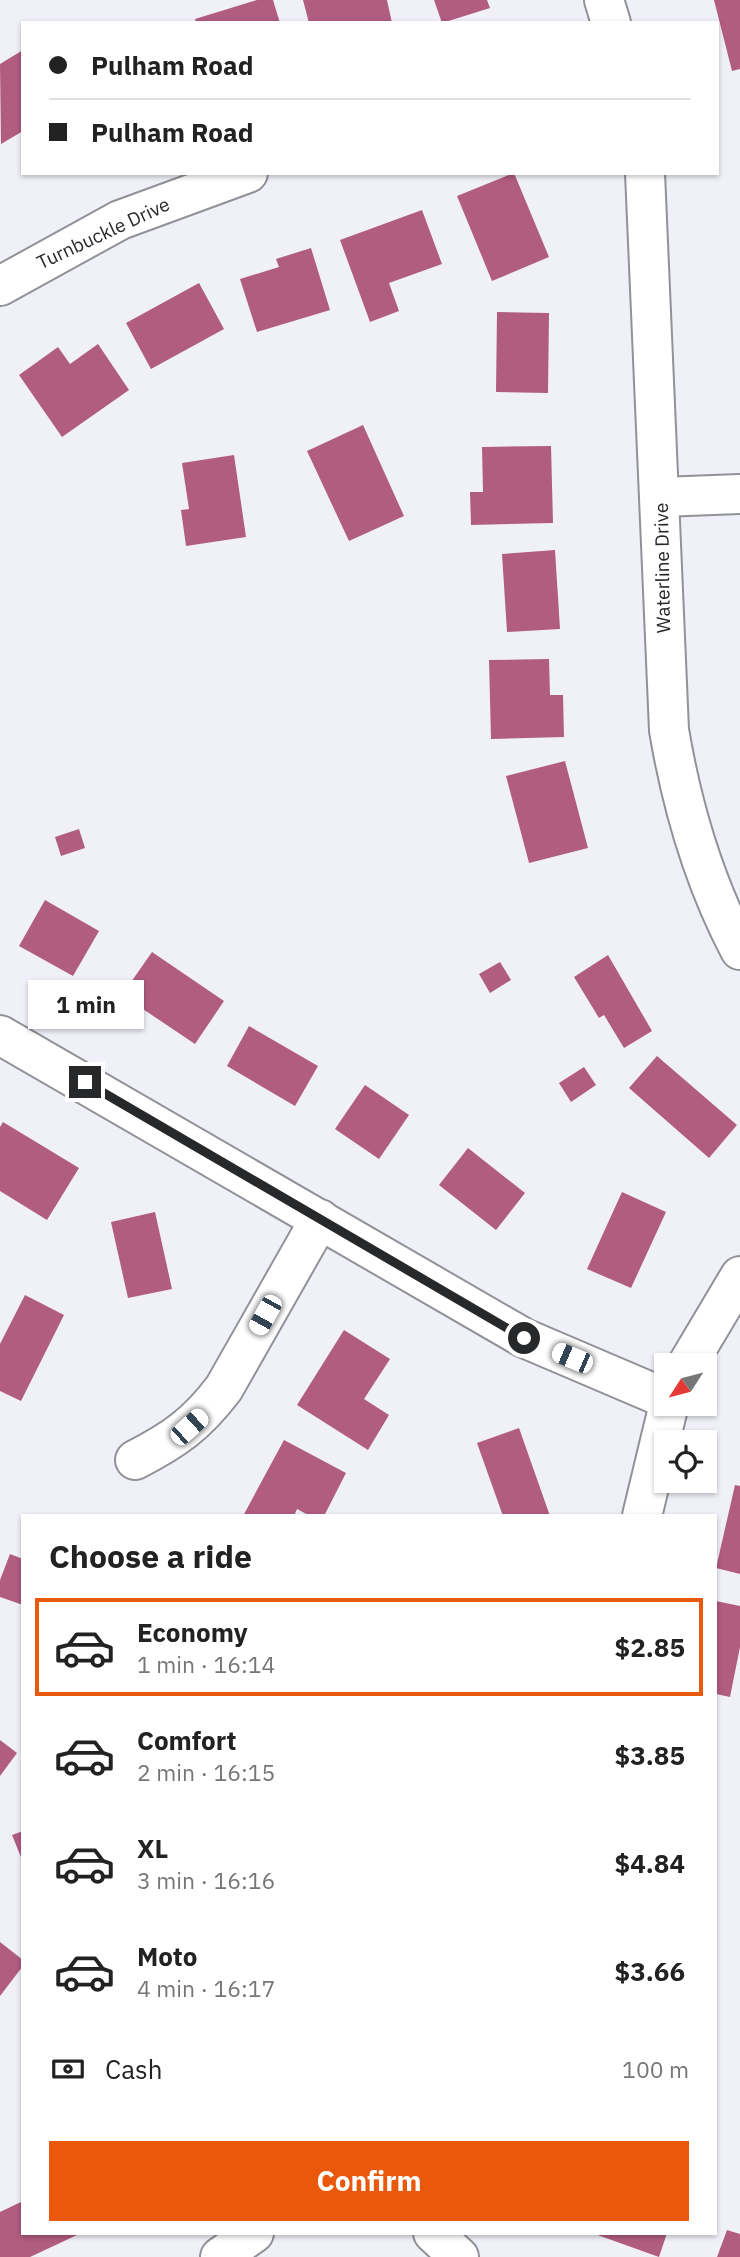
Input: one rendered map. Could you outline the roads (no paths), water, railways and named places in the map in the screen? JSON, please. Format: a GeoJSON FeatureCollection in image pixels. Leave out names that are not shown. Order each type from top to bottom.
{"type":"FeatureCollection","features":[{"type":"Feature","properties":{"kind":"street"},"geometry":{"type":"LineString","coordinates":[[604,0],[610,21]]}},
{"type":"Feature","properties":{"kind":"street","name":"Turnbuckle Drive"},"geometry":{"type":"LineString","coordinates":[[0,286],[120,220],[243,175]]}},
{"type":"Feature","properties":{"kind":"street","name":"Waterline Drive"},"geometry":{"type":"LineString","coordinates":[[645,175],[661,497],[663,634],[670,730],[677,778],[695,847],[740,950]]}},
{"type":"Feature","properties":{"kind":"street"},"geometry":{"type":"LineString","coordinates":[[661,497],[740,494]]}},
{"type":"Feature","properties":{"kind":"street"},"geometry":{"type":"LineString","coordinates":[[0,1035],[524,1338],[654,1393]]}},
{"type":"Feature","properties":{"kind":"street"},"geometry":{"type":"LineString","coordinates":[[135,1460],[174,1441],[205,1413],[223,1388],[320,1219]]}},
{"type":"Feature","properties":{"kind":"street"},"geometry":{"type":"LineString","coordinates":[[694,1353],[740,1276]]}},
{"type":"Feature","properties":{"kind":"street"},"geometry":{"type":"LineString","coordinates":[[642,1514],[666,1416]]}},
{"type":"Feature","properties":{"kind":"street"},"geometry":{"type":"LineString","coordinates":[[220,2257],[251,2235]]}},
{"type":"Feature","properties":{"kind":"street"},"geometry":{"type":"LineString","coordinates":[[435,2235],[459,2257]]}}]}
